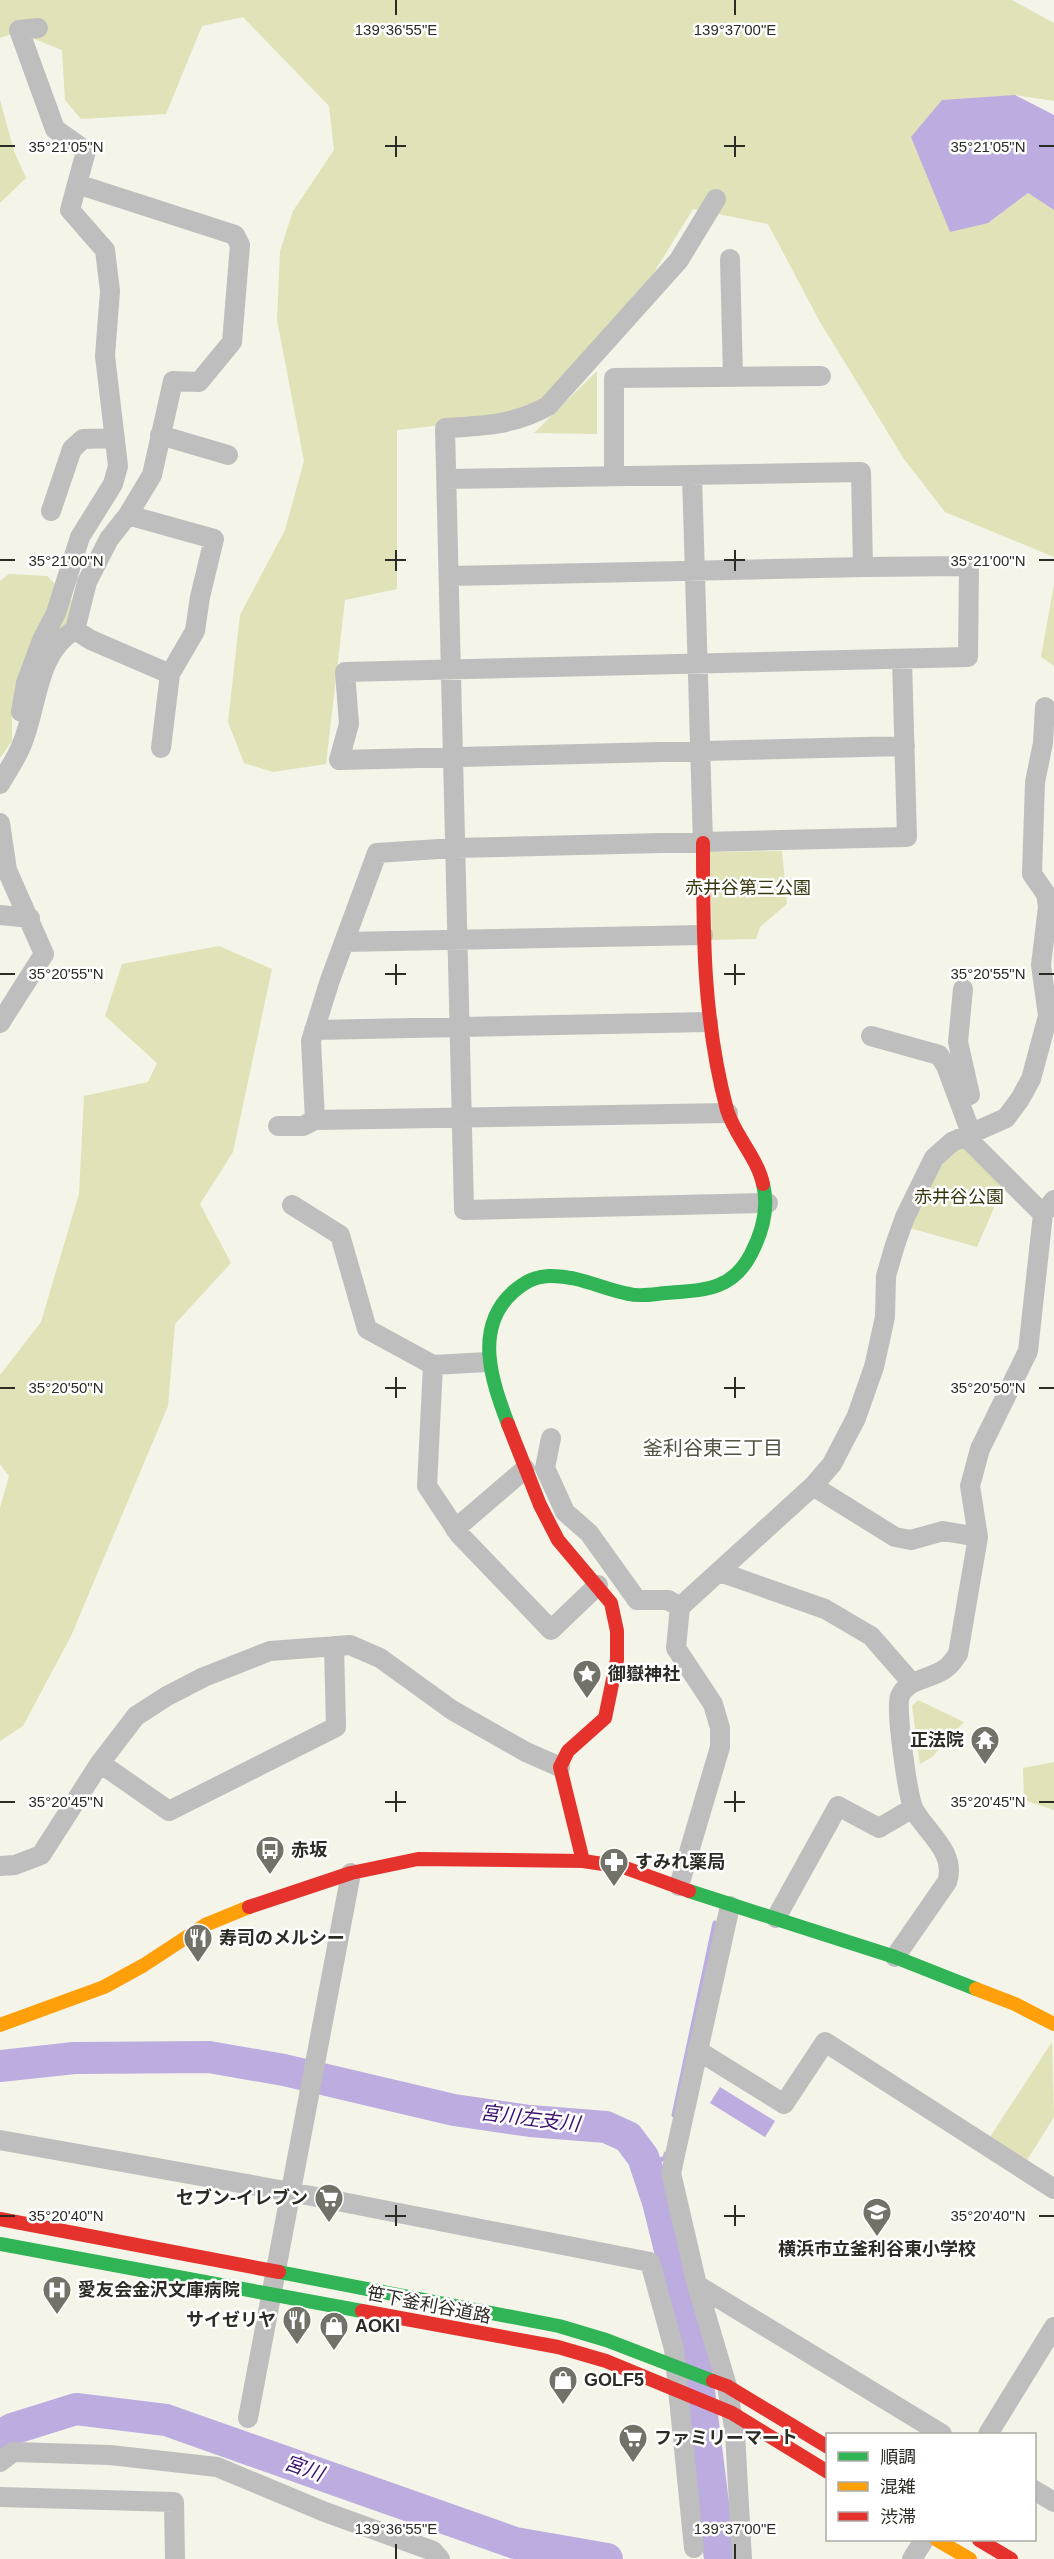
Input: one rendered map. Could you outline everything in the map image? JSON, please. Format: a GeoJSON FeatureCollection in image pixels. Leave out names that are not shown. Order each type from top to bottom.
{"type":"FeatureCollection","features":[{"type":"Feature","properties":{"kind":"street"},"geometry":{"type":"LineString","coordinates":[[22,744],[20,718],[26,683],[42,640],[56,613],[80,537],[113,484],[118,466],[105,356],[110,291],[105,249],[70,210],[86,151],[55,129],[19,30],[38,28]]}},
{"type":"Feature","properties":{"kind":"street"},"geometry":{"type":"LineString","coordinates":[[0,784],[22,744],[45,665],[60,638],[75,630],[87,582],[109,539],[128,515],[152,475],[173,381],[199,382],[232,342],[240,245],[235,235],[77,184]]}},
{"type":"Feature","properties":{"kind":"street"},"geometry":{"type":"LineString","coordinates":[[716,199],[679,260],[548,406],[526,418],[495,425],[445,428],[464,1210],[768,1203]]}},
{"type":"Feature","properties":{"kind":"street"},"geometry":{"type":"LineString","coordinates":[[730,259],[733,376]]}},
{"type":"Feature","properties":{"kind":"street"},"geometry":{"type":"LineString","coordinates":[[614,477],[614,378],[821,376]]}},
{"type":"Feature","properties":{"kind":"street"},"geometry":{"type":"LineString","coordinates":[[160,435],[228,455]]}},
{"type":"Feature","properties":{"kind":"street"},"geometry":{"type":"LineString","coordinates":[[51,511],[72,448],[83,439],[115,438]]}},
{"type":"Feature","properties":{"kind":"street"},"geometry":{"type":"LineString","coordinates":[[446,479],[861,472],[863,567]]}},
{"type":"Feature","properties":{"kind":"street"},"geometry":{"type":"LineString","coordinates":[[583,1861],[571,1820],[560,1767],[568,1751],[604,1718],[614,1684],[617,1631],[611,1604],[598,1585],[558,1540],[525,1469],[487,1362],[489,1332],[508,1297],[527,1280],[549,1276],[573,1278],[631,1295],[710,1290],[725,1282],[746,1264],[758,1240],[768,1203],[760,1175],[728,1113],[708,1022],[703,935],[703,843],[692,475]]}},
{"type":"Feature","properties":{"kind":"street"},"geometry":{"type":"LineString","coordinates":[[128,515],[214,539],[200,597],[195,632],[170,674],[161,748]]}},
{"type":"Feature","properties":{"kind":"street"},"geometry":{"type":"LineString","coordinates":[[449,576],[969,566],[968,657],[345,672],[349,724],[339,760],[905,746]]}},
{"type":"Feature","properties":{"kind":"street"},"geometry":{"type":"LineString","coordinates":[[75,630],[91,640],[170,674]]}},
{"type":"Feature","properties":{"kind":"street"},"geometry":{"type":"LineString","coordinates":[[315,1120],[311,1041],[344,942],[378,853],[454,848],[908,837],[902,660]]}},
{"type":"Feature","properties":{"kind":"street"},"geometry":{"type":"LineString","coordinates":[[679,1886],[720,1747],[720,1728],[713,1704],[676,1648],[680,1607],[720,1572],[743,1547],[813,1486],[832,1464],[851,1427],[874,1367],[885,1317],[886,1276],[905,1217],[934,1158],[952,1142],[1006,1118],[1020,1099],[1030,1079],[1051,1012],[1041,965],[1048,906],[1046,894],[1032,874],[1035,782],[1043,743],[1045,707]]}},
{"type":"Feature","properties":{"kind":"street"},"geometry":{"type":"LineString","coordinates":[[0,823],[7,870],[44,954],[0,1023]]}},
{"type":"Feature","properties":{"kind":"street"},"geometry":{"type":"LineString","coordinates":[[0,915],[30,918]]}},
{"type":"Feature","properties":{"kind":"street"},"geometry":{"type":"LineString","coordinates":[[344,942],[703,935]]}},
{"type":"Feature","properties":{"kind":"street"},"geometry":{"type":"LineString","coordinates":[[963,989],[958,1042],[973,1132]]}},
{"type":"Feature","properties":{"kind":"street"},"geometry":{"type":"LineString","coordinates":[[314,1030],[708,1022]]}},
{"type":"Feature","properties":{"kind":"street"},"geometry":{"type":"LineString","coordinates":[[871,1036],[939,1056],[946,1066],[973,1132],[1051,1206],[1028,1351],[980,1449],[970,1486],[978,1537],[958,1654],[946,1668],[912,1683],[900,1695],[897,1713],[913,1808],[946,1855],[951,1871],[946,1882],[895,1957]]}},
{"type":"Feature","properties":{"kind":"street"},"geometry":{"type":"LineString","coordinates":[[278,1126],[303,1126],[315,1120],[728,1113]]}},
{"type":"Feature","properties":{"kind":"street"},"geometry":{"type":"LineString","coordinates":[[292,1205],[340,1235],[367,1329],[433,1365],[487,1362]]}},
{"type":"Feature","properties":{"kind":"street"},"geometry":{"type":"LineString","coordinates":[[433,1365],[427,1486],[455,1529],[551,1630],[598,1585]]}},
{"type":"Feature","properties":{"kind":"street"},"geometry":{"type":"LineString","coordinates":[[551,1438],[545,1468],[565,1512],[589,1533],[637,1600],[669,1600],[680,1607]]}},
{"type":"Feature","properties":{"kind":"street"},"geometry":{"type":"LineString","coordinates":[[455,1529],[525,1469]]}},
{"type":"Feature","properties":{"kind":"street"},"geometry":{"type":"LineString","coordinates":[[813,1486],[895,1537],[911,1540],[943,1531],[978,1537]]}},
{"type":"Feature","properties":{"kind":"street"},"geometry":{"type":"LineString","coordinates":[[720,1572],[825,1609],[871,1636],[912,1683]]}},
{"type":"Feature","properties":{"kind":"street"},"geometry":{"type":"LineString","coordinates":[[0,1866],[15,1865],[41,1855],[100,1763],[136,1716],[167,1696],[204,1677],[270,1652],[350,1645],[380,1658],[452,1710],[526,1752],[560,1767]]}},
{"type":"Feature","properties":{"kind":"street"},"geometry":{"type":"LineString","coordinates":[[100,1763],[169,1811],[336,1727],[334,1646]]}},
{"type":"Feature","properties":{"kind":"street"},"geometry":{"type":"LineString","coordinates":[[776,1918],[838,1806],[879,1827],[913,1808]]}},
{"type":"Feature","properties":{"kind":"street"},"geometry":{"type":"LineString","coordinates":[[0,2025],[104,1987],[144,1965],[205,1925],[262,1900],[351,1873],[417,1859],[583,1861],[623,1867],[730,1906],[776,1918],[895,1957],[1015,2004],[1054,2024]]}},
{"type":"Feature","properties":{"kind":"street"},"geometry":{"type":"LineString","coordinates":[[248,2418],[351,1873]]}},
{"type":"Feature","properties":{"kind":"street"},"geometry":{"type":"LineString","coordinates":[[730,1906],[671,2173],[697,2285],[727,2386],[732,2413],[742,2559]]}},
{"type":"Feature","properties":{"kind":"street"},"geometry":{"type":"LineString","coordinates":[[697,2049],[784,2104],[825,2042],[1054,2189]]}},
{"type":"Feature","properties":{"kind":"street"},"geometry":{"type":"LineString","coordinates":[[0,2140],[291,2192],[650,2262],[674,2349],[694,2548]]}},
{"type":"Feature","properties":{"kind":"street","name":"笹下釜利谷道路"},"geometry":{"type":"LineString","coordinates":[[0,2219],[559,2326],[675,2365],[727,2386],[826,2447]]}},
{"type":"Feature","properties":{"kind":"street","name":"笹下釜利谷道路"},"geometry":{"type":"LineString","coordinates":[[0,2244],[558,2347],[606,2361],[732,2413],[826,2471]]}},
{"type":"Feature","properties":{"kind":"street"},"geometry":{"type":"LineString","coordinates":[[697,2285],[940,2433]]}},
{"type":"Feature","properties":{"kind":"street"},"geometry":{"type":"LineString","coordinates":[[989,2433],[1054,2327]]}},
{"type":"Feature","properties":{"kind":"street"},"geometry":{"type":"LineString","coordinates":[[0,2462],[13,2452],[110,2455],[217,2467],[325,2512],[433,2551],[440,2559]]}},
{"type":"Feature","properties":{"kind":"street"},"geometry":{"type":"LineString","coordinates":[[1036,2491],[1054,2502]]}},
{"type":"Feature","properties":{"kind":"street"},"geometry":{"type":"LineString","coordinates":[[0,2497],[174,2502],[175,2559]]}},
{"type":"Feature","properties":{"kind":"street"},"geometry":{"type":"LineString","coordinates":[[912,2559],[923,2541]]}},
{"type":"Feature","properties":{"kind":"street"},"geometry":{"type":"LineString","coordinates":[[939,2541],[970,2559]]}},
{"type":"Feature","properties":{"kind":"street"},"geometry":{"type":"LineString","coordinates":[[981,2541],[1011,2559]]}},
{"type":"Feature","properties":{"kind":"green space"},"geometry":{"type":"Polygon","coordinates":[[[0,0],[1012,0],[1054,23],[1054,101],[1015,95],[988,223],[1028,193],[1054,210],[1054,557],[945,512],[904,459],[820,322],[768,224],[693,209],[599,362],[528,416],[397,430],[397,589],[345,600],[326,764],[273,772],[244,763],[228,722],[240,615],[285,530],[304,461],[277,320],[280,251],[293,211],[334,150],[329,106],[243,17],[202,26],[166,114],[81,119],[65,100],[62,50],[17,32],[0,38],[0,0]]]}},
{"type":"Feature","properties":{"kind":"green space"},"geometry":{"type":"Polygon","coordinates":[[[0,100],[14,151],[26,178],[0,203],[0,100]]]}},
{"type":"Feature","properties":{"kind":"green space"},"geometry":{"type":"Polygon","coordinates":[[[597,371],[597,434],[534,433],[597,371]]]}},
{"type":"Feature","properties":{"kind":"green space"},"geometry":{"type":"Polygon","coordinates":[[[9,574],[47,576],[56,585],[55,598],[76,600],[65,628],[12,707],[12,741],[0,758],[0,581],[9,574]]]}},
{"type":"Feature","properties":{"kind":"green space"},"geometry":{"type":"Polygon","coordinates":[[[1054,584],[1054,666],[1041,657],[1054,584]]]}},
{"type":"Feature","properties":{"kind":"green space","name":"赤井谷第三公園"},"geometry":{"type":"Polygon","coordinates":[[[782,851],[787,904],[760,927],[756,939],[712,940],[710,852],[782,851]]]}},
{"type":"Feature","properties":{"kind":"green space"},"geometry":{"type":"Polygon","coordinates":[[[219,946],[272,969],[233,1152],[200,1204],[231,1263],[175,1324],[168,1406],[71,1636],[23,1726],[0,1741],[0,1508],[9,1476],[0,1464],[0,1375],[41,1322],[79,1194],[84,1096],[148,1082],[157,1063],[105,1016],[122,964],[219,946]]]}},
{"type":"Feature","properties":{"kind":"green space","name":"赤井谷公園"},"geometry":{"type":"Polygon","coordinates":[[[964,1143],[1004,1185],[977,1247],[906,1227],[934,1163],[964,1143]]]}},
{"type":"Feature","properties":{"kind":"green space"},"geometry":{"type":"Polygon","coordinates":[[[918,1700],[964,1722],[932,1757],[920,1764],[912,1706],[918,1700]]]}},
{"type":"Feature","properties":{"kind":"green space"},"geometry":{"type":"Polygon","coordinates":[[[1054,1762],[1054,1810],[1024,1800],[1023,1768],[1054,1762]]]}},
{"type":"Feature","properties":{"kind":"green space"},"geometry":{"type":"Polygon","coordinates":[[[1052,2042],[1054,2117],[1027,2160],[990,2137],[1052,2042]]]}},
{"type":"Feature","properties":{"kind":"shaded area"},"geometry":{"type":"Polygon","coordinates":[[[1015,95],[1054,115],[1054,210],[1028,193],[988,223],[950,232],[911,137],[942,100],[1015,95]]]}},
{"type":"Feature","properties":{"kind":"shaded area"},"geometry":{"type":"Polygon","coordinates":[[[720,2087],[775,2121],[765,2137],[710,2103],[720,2087]]]}},
{"type":"Feature","properties":{"kind":"waterway"},"geometry":{"type":"LineString","coordinates":[[674,2115],[715,1923]]}},
{"type":"Feature","properties":{"kind":"waterway","name":"宮川左支川"},"geometry":{"type":"LineString","coordinates":[[0,2066],[74,2058],[209,2057],[284,2070],[454,2110],[530,2121],[606,2127],[628,2137],[643,2157],[658,2202],[693,2343],[720,2559]]}},
{"type":"Feature","properties":{"kind":"waterway"},"geometry":{"type":"LineString","coordinates":[[646,2166],[665,2158],[666,2154]]}},
{"type":"Feature","properties":{"kind":"waterway","name":"宮川"},"geometry":{"type":"LineString","coordinates":[[0,2436],[12,2429],[76,2409],[166,2420],[515,2543],[607,2559]]}},
{"type":"Feature","properties":{"kind":"traffic: fast"},"geometry":{"type":"LineString","coordinates":[[508,1424],[492,1373],[490,1339],[493,1322],[513,1292],[521,1285],[549,1276],[580,1280],[619,1292],[638,1295],[692,1291],[726,1282],[743,1266],[762,1228],[765,1211],[763,1184]]}},
{"type":"Feature","properties":{"kind":"traffic: fast"},"geometry":{"type":"LineString","coordinates":[[689,1891],[895,1957],[976,1989]]}},
{"type":"Feature","properties":{"kind":"traffic: fast"},"geometry":{"type":"LineString","coordinates":[[0,2244],[362,2311]]}},
{"type":"Feature","properties":{"kind":"traffic: fast"},"geometry":{"type":"LineString","coordinates":[[279,2272],[559,2326],[606,2340],[713,2381]]}},
{"type":"Feature","properties":{"kind":"traffic: slow"},"geometry":{"type":"LineString","coordinates":[[0,2025],[104,1987],[144,1965],[205,1925],[249,1907]]}},
{"type":"Feature","properties":{"kind":"traffic: slow"},"geometry":{"type":"LineString","coordinates":[[976,1989],[1015,2004],[1054,2024]]}},
{"type":"Feature","properties":{"kind":"traffic: slow"},"geometry":{"type":"LineString","coordinates":[[939,2541],[970,2559]]}},
{"type":"Feature","properties":{"kind":"traffic: jam"},"geometry":{"type":"LineString","coordinates":[[703,843],[704,944],[713,1043],[727,1110],[756,1165],[763,1184]]}},
{"type":"Feature","properties":{"kind":"traffic: jam"},"geometry":{"type":"LineString","coordinates":[[508,1424],[540,1505],[558,1540],[611,1603],[617,1631],[617,1660],[605,1718],[568,1751],[560,1767],[583,1861]]}},
{"type":"Feature","properties":{"kind":"traffic: jam"},"geometry":{"type":"LineString","coordinates":[[249,1907],[351,1873],[418,1859],[583,1861],[623,1867],[689,1891]]}},
{"type":"Feature","properties":{"kind":"traffic: jam"},"geometry":{"type":"LineString","coordinates":[[0,2219],[279,2272]]}},
{"type":"Feature","properties":{"kind":"traffic: jam"},"geometry":{"type":"LineString","coordinates":[[362,2311],[558,2347],[606,2361],[732,2413],[826,2471]]}},
{"type":"Feature","properties":{"kind":"traffic: jam"},"geometry":{"type":"LineString","coordinates":[[713,2381],[727,2386],[826,2446]]}},
{"type":"Feature","properties":{"kind":"traffic: jam"},"geometry":{"type":"LineString","coordinates":[[981,2541],[1011,2559]]}},
{"type":"Feature","properties":{"kind":"place","name":"御嶽神社"},"geometry":{"type":"Point","coordinates":[587,1700]}},
{"type":"Feature","properties":{"kind":"place","name":"正法院"},"geometry":{"type":"Point","coordinates":[985,1766]}},
{"type":"Feature","properties":{"kind":"place","name":"赤坂"},"geometry":{"type":"Point","coordinates":[270,1876]}},
{"type":"Feature","properties":{"kind":"place","name":"すみれ薬局"},"geometry":{"type":"Point","coordinates":[614,1888]}},
{"type":"Feature","properties":{"kind":"place","name":"寿司のメルシー"},"geometry":{"type":"Point","coordinates":[198,1964]}},
{"type":"Feature","properties":{"kind":"place","name":"セブン-イレブン"},"geometry":{"type":"Point","coordinates":[329,2224]}},
{"type":"Feature","properties":{"kind":"place","name":"横浜市立釜利谷東小学校"},"geometry":{"type":"Point","coordinates":[877,2238]}},
{"type":"Feature","properties":{"kind":"place","name":"愛友会金沢文庫病院"},"geometry":{"type":"Point","coordinates":[57,2316]}},
{"type":"Feature","properties":{"kind":"place","name":"サイゼリヤ"},"geometry":{"type":"Point","coordinates":[297,2346]}},
{"type":"Feature","properties":{"kind":"place","name":"AOKI"},"geometry":{"type":"Point","coordinates":[334,2352]}},
{"type":"Feature","properties":{"kind":"place","name":"GOLF5"},"geometry":{"type":"Point","coordinates":[563,2406]}},
{"type":"Feature","properties":{"kind":"place","name":"ファミリーマート"},"geometry":{"type":"Point","coordinates":[633,2464]}},
{"type":"Feature","properties":{"kind":"district","name":"釜利谷東三丁目"},"geometry":{"type":"Point","coordinates":[713,1448]}}]}
